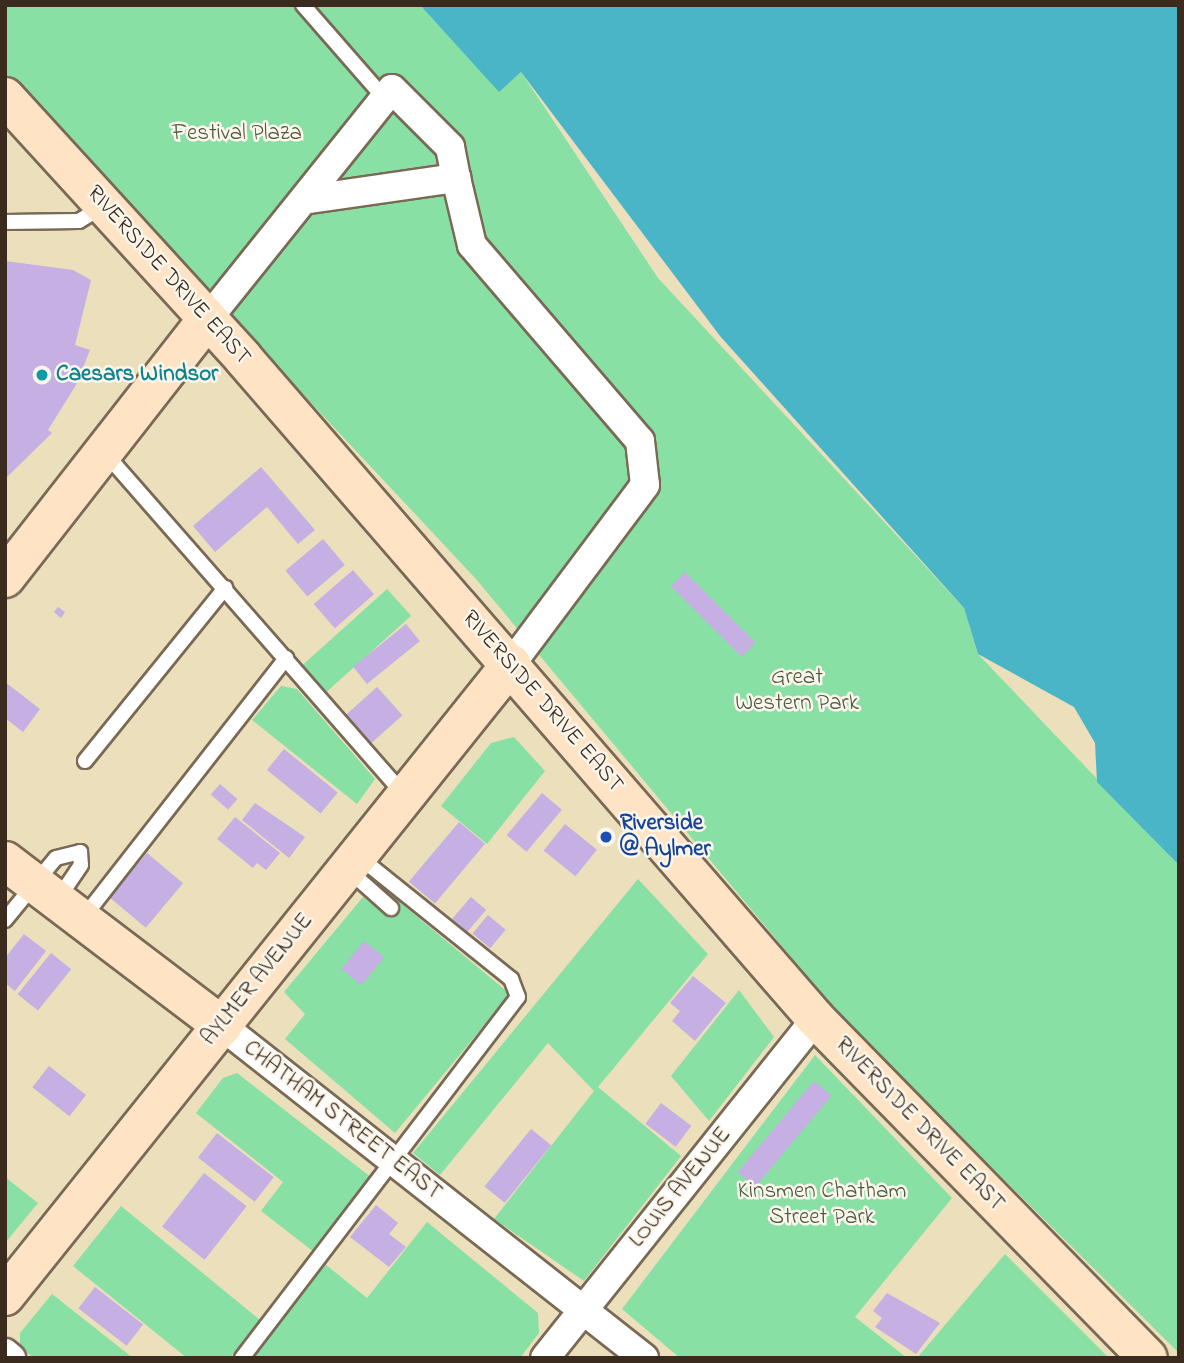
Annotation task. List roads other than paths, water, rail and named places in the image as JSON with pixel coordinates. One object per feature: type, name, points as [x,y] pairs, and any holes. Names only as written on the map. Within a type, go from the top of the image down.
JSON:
[{"type":"main road","name":"RIVERSIDE DRIVE EAST","points":[[5,97],[511,664],[816,1019],[1148,1358]]},
{"type":"main road","points":[[5,578],[206,321]]},
{"type":"main road","name":"AYLMER AVENUE","points":[[5,1296],[511,664]]},
{"type":"main road","name":"CHATHAM STREET EAST","points":[[5,861],[222,1027]]},
{"type":"street","points":[[206,321],[310,199],[392,89],[450,147],[472,245],[640,441],[645,485],[511,664]]},
{"type":"street","points":[[310,199],[456,178]]},
{"type":"street","name":"LOUIS AVENUE","points":[[545,1358],[816,1019]]},
{"type":"street","name":"CHATHAM STREET EAST","points":[[222,1027],[644,1358]]},
{"type":"street","points":[[5,1353],[11,1358]]},
{"type":"lane","points":[[303,5],[385,99]]},
{"type":"lane","points":[[5,222],[79,221],[103,206]]},
{"type":"lane","points":[[104,452],[406,796]]},
{"type":"lane","points":[[85,761],[225,588]]},
{"type":"lane","points":[[5,920],[58,901],[286,658]]},
{"type":"lane","points":[[353,862],[391,908]]},
{"type":"lane","points":[[242,1358],[393,1160],[511,1013],[519,993],[511,979],[353,862]]},
{"type":"water","points":[[420,5],[1179,5],[1179,865],[1097,782],[1095,743],[1074,707],[978,654],[964,608],[720,336],[521,72],[499,92]]},
{"type":"place","name":"Caesars Windsor","points":[[42,375]]},
{"type":"place","name":"Riverside @ Aylmer","points":[[606,837]]},
{"type":"park label","name":"Festival Plaza","points":[[237,134]]},
{"type":"park label","name":"Great Western Park","points":[[797,691]]},
{"type":"park label","name":"Kinsmen Chatham Street Park","points":[[822,1205]]}]
